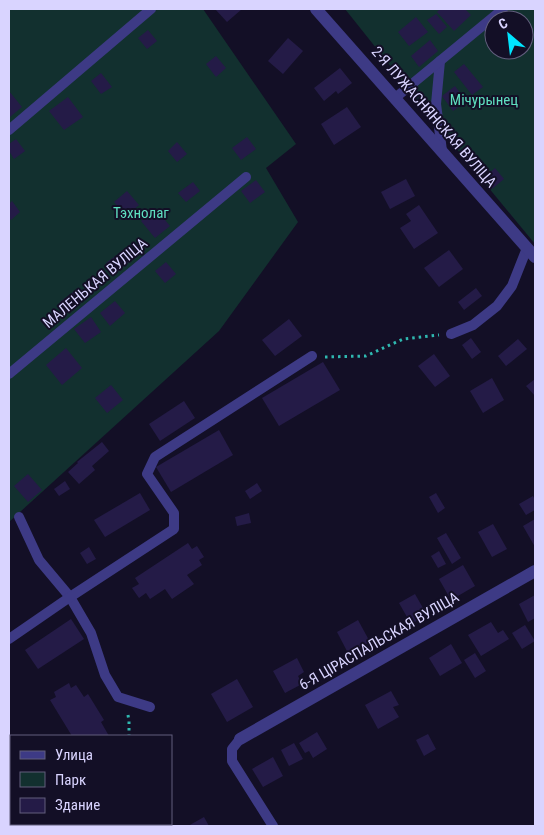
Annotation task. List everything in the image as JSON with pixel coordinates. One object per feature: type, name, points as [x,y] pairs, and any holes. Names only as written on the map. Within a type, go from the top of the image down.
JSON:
[{"type":"street","name":"2-Я ЛУЖАСНЯНСКАЯ ВУЛІЦА","points":[[316,9],[531,252]]},
{"type":"street","name":"6-Я ЦІРАСПАЛЬСКАЯ ВУЛІЦА","points":[[240,738],[535,571]]},
{"type":"lane","points":[[9,130],[151,9]]},
{"type":"lane","points":[[395,98],[503,9]]},
{"type":"lane","points":[[440,61],[436,104],[442,151]]},
{"type":"lane","name":"МАЛЕНЬКАЯ ВУЛІЦА","points":[[9,374],[246,178]]},
{"type":"lane","points":[[452,334],[474,325],[497,306],[512,286],[531,252]]},
{"type":"lane","points":[[9,639],[174,529],[174,512],[147,474],[155,457],[312,356]]},
{"type":"lane","points":[[19,517],[39,560],[70,597],[91,633],[105,675],[118,697],[150,707]]},
{"type":"lane","points":[[240,738],[232,749],[232,761],[273,826]]},
{"type":"path","points":[[312,356],[334,358],[366,356],[403,339],[452,334]]},
{"type":"path","points":[[125,699],[129,721],[129,735]]},
{"type":"green space","name":"Тэхнолаг","points":[[9,9],[203,9],[296,144],[266,168],[298,222],[219,331],[9,522]]},
{"type":"green space","name":"Мічурынец","points":[[345,9],[535,9],[535,244],[455,147]]},
{"type":"building","points":[[215,9],[242,9],[227,22]]},
{"type":"building","points":[[440,9],[465,9],[471,15],[454,31],[437,12]]},
{"type":"building","points":[[436,14],[447,27],[439,34],[427,20]]},
{"type":"building","points":[[416,17],[428,32],[409,46],[398,32]]},
{"type":"building","points":[[148,30],[157,41],[147,49],[138,38]]},
{"type":"building","points":[[288,38],[303,51],[283,74],[268,61]]},
{"type":"building","points":[[430,40],[438,51],[419,67],[411,56]]},
{"type":"building","points":[[216,56],[226,68],[216,77],[206,64]]},
{"type":"building","points":[[464,64],[483,87],[472,95],[454,72]]},
{"type":"building","points":[[340,68],[352,83],[338,94],[336,91],[324,101],[314,88]]},
{"type":"building","points":[[101,73],[112,87],[101,94],[91,81]]},
{"type":"building","points":[[455,86],[466,101],[453,111],[442,96]]},
{"type":"building","points":[[9,91],[22,107],[10,117],[9,114]]},
{"type":"building","points":[[68,97],[83,117],[64,130],[49,111]]},
{"type":"building","points":[[347,107],[361,127],[334,145],[321,124]]},
{"type":"building","points":[[247,137],[256,149],[241,160],[232,148]]},
{"type":"building","points":[[16,139],[25,151],[14,159],[9,151],[9,144]]},
{"type":"building","points":[[177,142],[187,154],[177,162],[168,151]]},
{"type":"building","points":[[495,168],[504,179],[492,189],[483,179]]},
{"type":"building","points":[[406,179],[415,196],[390,209],[381,192]]},
{"type":"building","points":[[256,180],[265,192],[250,203],[241,191]]},
{"type":"building","points":[[193,182],[200,191],[186,202],[178,193]]},
{"type":"building","points":[[127,191],[139,205],[126,216],[114,202]]},
{"type":"building","points":[[12,201],[20,212],[11,220],[9,217],[9,204]]},
{"type":"building","points":[[419,205],[438,233],[414,249],[400,228],[411,221],[406,214]]},
{"type":"building","points":[[156,209],[170,226],[155,238],[141,221]]},
{"type":"building","points":[[449,250],[463,269],[439,287],[424,268]]},
{"type":"building","points":[[121,252],[129,262],[114,273],[106,263]]},
{"type":"building","points":[[166,262],[176,274],[165,283],[155,271]]},
{"type":"building","points":[[476,288],[482,296],[464,310],[458,302]]},
{"type":"building","points":[[77,289],[85,299],[68,313],[60,302]]},
{"type":"building","points":[[115,301],[125,313],[110,326],[100,313]]},
{"type":"building","points":[[91,317],[101,332],[85,343],[74,329]]},
{"type":"building","points":[[289,319],[302,336],[275,356],[262,340]]},
{"type":"building","points":[[471,338],[481,352],[472,359],[462,345]]},
{"type":"building","points":[[518,339],[527,349],[506,366],[498,356]]},
{"type":"building","points":[[66,348],[82,368],[62,385],[46,365]]},
{"type":"building","points":[[434,354],[450,376],[435,387],[418,366]]},
{"type":"building","points":[[323,362],[340,390],[279,426],[262,398]]},
{"type":"building","points":[[492,378],[504,400],[483,413],[470,391]]},
{"type":"building","points":[[535,379],[535,396],[526,386]]},
{"type":"building","points":[[111,385],[123,400],[107,413],[95,398]]},
{"type":"building","points":[[184,401],[195,418],[160,441],[149,424]]},
{"type":"building","points":[[219,430],[233,455],[171,492],[156,467]]},
{"type":"building","points":[[102,442],[109,451],[92,466],[95,470],[79,484],[68,472],[77,462]]},
{"type":"building","points":[[28,474],[42,490],[28,502],[14,486]]},
{"type":"building","points":[[65,481],[70,489],[59,496],[54,489]]},
{"type":"building","points":[[257,483],[262,491],[250,499],[245,491]]},
{"type":"building","points":[[140,493],[150,510],[105,537],[94,520]]},
{"type":"building","points":[[436,493],[445,508],[438,513],[429,497]]},
{"type":"building","points":[[533,496],[535,510],[526,515],[519,504]]},
{"type":"building","points":[[249,513],[251,523],[237,526],[235,517]]},
{"type":"building","points":[[535,519],[535,547],[523,526]]},
{"type":"building","points":[[493,524],[507,549],[492,557],[478,532]]},
{"type":"building","points":[[446,533],[461,558],[452,564],[437,538]]},
{"type":"building","points":[[188,543],[192,549],[197,546],[204,557],[199,560],[202,565],[187,575],[194,584],[172,599],[165,589],[150,599],[146,593],[139,598],[132,588],[139,584],[135,578]]},
{"type":"building","points":[[89,547],[96,559],[87,564],[80,553]]},
{"type":"building","points":[[439,551],[446,564],[438,568],[431,556]]},
{"type":"building","points":[[463,565],[475,586],[451,600],[439,579]]},
{"type":"building","points":[[415,594],[427,615],[411,624],[399,603]]},
{"type":"building","points":[[535,595],[535,618],[528,622],[519,604]]},
{"type":"building","points":[[71,619],[84,639],[38,669],[25,650]]},
{"type":"building","points":[[358,620],[370,642],[348,653],[337,632]]},
{"type":"building","points":[[491,622],[498,633],[503,630],[509,639],[481,656],[468,635]]},
{"type":"building","points":[[525,625],[535,641],[522,649],[512,633]]},
{"type":"building","points":[[451,644],[462,663],[440,676],[429,658]]},
{"type":"building","points":[[475,653],[486,671],[475,678],[464,660]]},
{"type":"building","points":[[297,658],[304,672],[298,676],[302,684],[285,693],[273,671]]},
{"type":"building","points":[[237,679],[253,707],[227,722],[211,694]]},
{"type":"building","points":[[69,683],[71,688],[76,685],[84,697],[88,694],[104,720],[101,722],[108,735],[71,735],[50,700],[56,697],[54,692]]},
{"type":"building","points":[[391,691],[399,705],[393,707],[399,717],[378,729],[365,705]]},
{"type":"building","points":[[317,732],[327,749],[313,758],[309,751],[305,753],[299,743]]},
{"type":"building","points":[[428,734],[436,749],[424,756],[416,740]]},
{"type":"building","points":[[294,743],[303,759],[289,766],[281,750]]},
{"type":"building","points":[[273,757],[283,776],[263,787],[252,769]]},
{"type":"building","points":[[204,817],[209,826],[188,826]]},
{"type":"building","points":[[168,825],[168,826],[141,826]]}]
